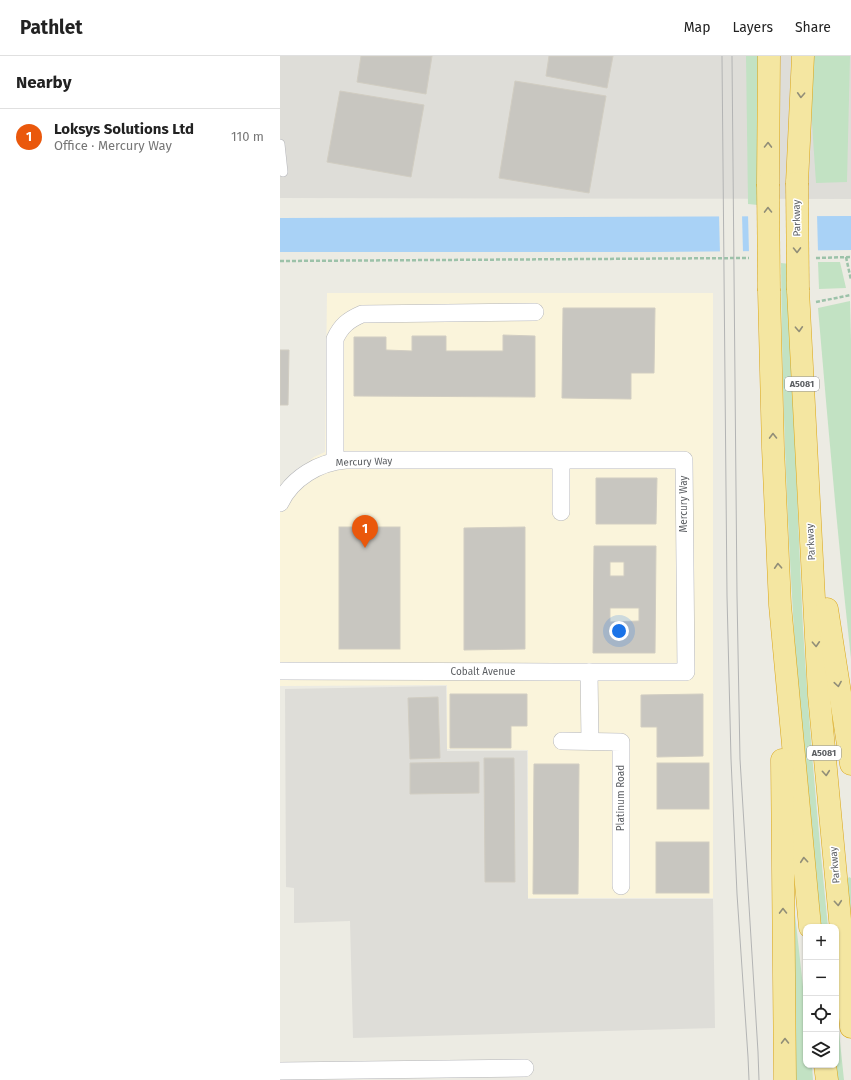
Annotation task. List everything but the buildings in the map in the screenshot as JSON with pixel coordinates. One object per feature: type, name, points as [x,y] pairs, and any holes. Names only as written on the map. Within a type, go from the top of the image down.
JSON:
[{"type":"highway","name":"A5081","points":[[769,56],[769,291],[773,448],[780,605],[785,1080]]},
{"type":"highway","name":"Parkway","points":[[803,56],[796,183],[806,296],[807,479],[819,694],[851,1027]]},
{"type":"highway","name":"A5081","points":[[807,479],[851,764]]},
{"type":"highway","name":"A5081","points":[[780,605],[810,924]]},
{"type":"highway","points":[[825,1068],[827,1080]]},
{"type":"street","points":[[335,461],[335,339],[341,328],[352,318],[362,314],[535,312]]},
{"type":"street","name":"Mercury Way","points":[[280,503],[283,496],[293,484],[306,473],[335,461],[684,460],[686,672]]},
{"type":"street","points":[[561,461],[561,512]]},
{"type":"street","name":"Cobalt Avenue","points":[[280,671],[686,672]]},
{"type":"street","points":[[589,672],[590,741]]},
{"type":"street","name":"Platinum Road","points":[[562,741],[621,742],[621,886]]},
{"type":"street","points":[[280,1070],[525,1068]]},
{"type":"lane","points":[[280,144],[283,172]]},
{"type":"path","points":[[846,257],[851,280]]},
{"type":"path","points":[[816,258],[851,257]]},
{"type":"path","points":[[280,261],[752,258]]},
{"type":"path","points":[[806,296],[851,295]]},
{"type":"shaded area","points":[[280,56],[851,56],[851,199],[280,198]]},
{"type":"shaded area","points":[[327,293],[713,293],[713,898],[528,898],[528,750],[447,749],[447,685],[280,686],[280,489],[295,472],[314,457],[325,452]]},
{"type":"shaded area","points":[[446,686],[447,751],[527,751],[528,899],[713,899],[715,1028],[353,1038],[350,921],[294,923],[294,888],[286,887],[285,689]]},
{"type":"green space","points":[[746,56],[762,56],[758,205],[748,204]]},
{"type":"green space","points":[[813,56],[850,56],[847,182],[816,183],[810,94]]},
{"type":"green space","points":[[818,262],[840,262],[846,288],[819,289]]},
{"type":"green space","points":[[781,263],[790,264],[795,446],[803,628],[814,777],[828,924],[819,924],[799,713],[785,456]]},
{"type":"green space","points":[[850,301],[851,659],[837,527],[818,308]]},
{"type":"green space","points":[[849,877],[851,878],[851,929],[846,881]]},
{"type":"green space","points":[[794,905],[803,987],[803,1068],[812,1068],[813,1080],[794,1080]]},
{"type":"green space","points":[[839,1032],[844,1080],[835,1080],[836,1068],[839,1068]]},
{"type":"water","points":[[851,216],[851,250],[655,252],[280,252],[280,218]]},
{"type":"pier","points":[[719,214],[742,214],[743,253],[720,254]]},
{"type":"pier","points":[[748,214],[817,214],[818,252],[749,253]]},
{"type":"tram line","points":[[722,56],[727,596],[731,759],[737,894],[749,1080]]},
{"type":"tram line","points":[[732,56],[740,759],[759,1080]]},
{"type":"place","name":"Loksys Solutions Ltd","points":[[365,548]]}]
